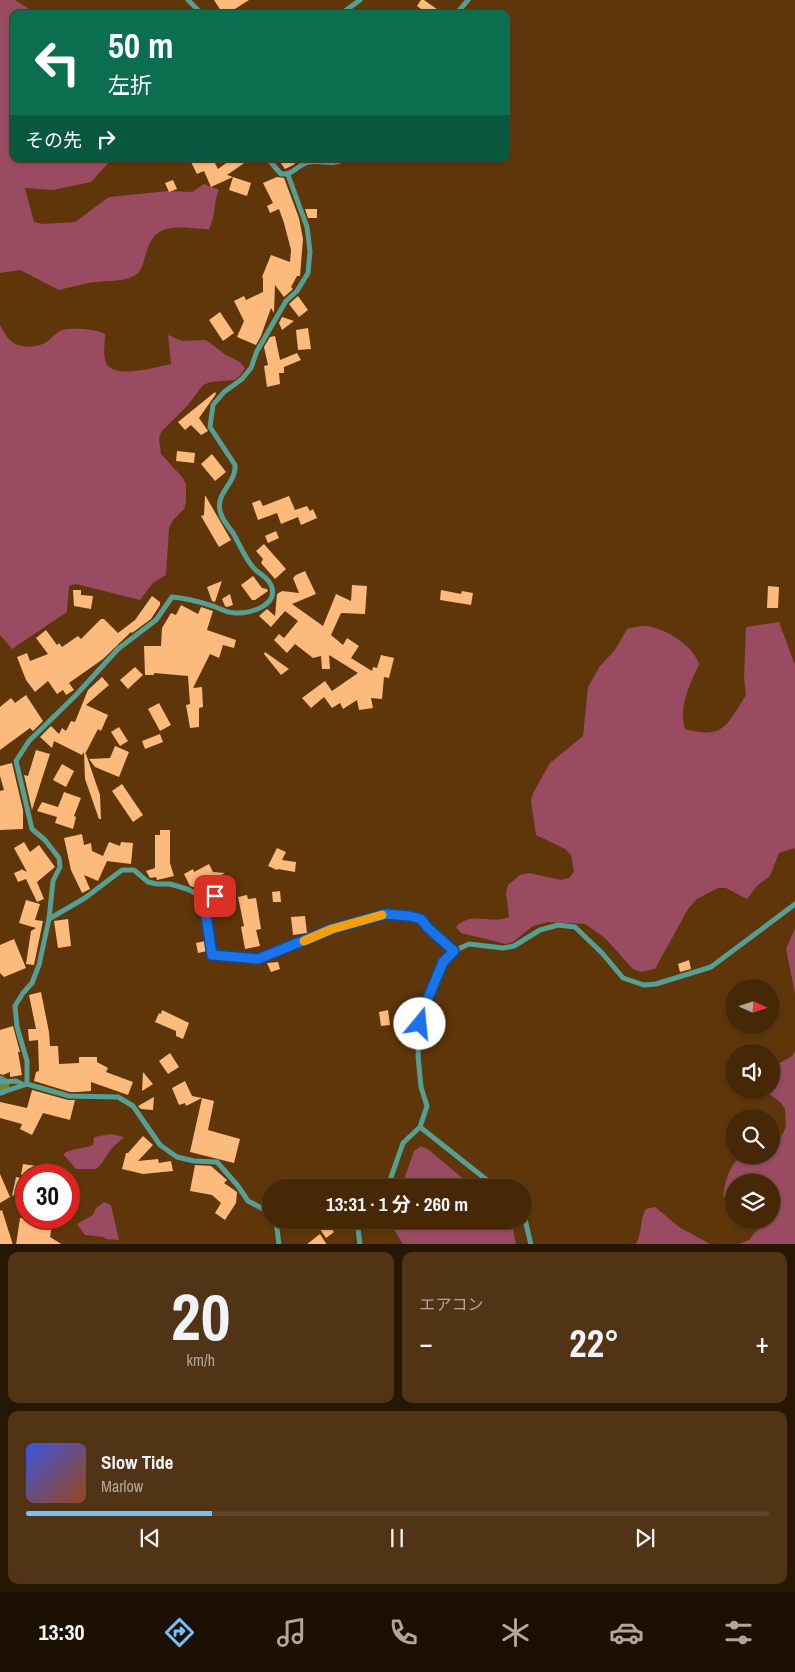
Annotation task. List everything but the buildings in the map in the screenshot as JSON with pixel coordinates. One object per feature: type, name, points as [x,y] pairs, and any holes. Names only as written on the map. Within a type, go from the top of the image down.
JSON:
[{"type":"street","points":[[188,0],[198,10]]},
{"type":"street","points":[[346,10],[360,0]]},
{"type":"street","points":[[459,10],[468,0]]},
{"type":"street","points":[[271,162],[281,174],[288,175],[309,162],[336,162]]},
{"type":"street","points":[[26,1084],[27,1061],[17,1027],[15,1006],[32,983],[39,965],[49,919],[53,881],[60,867],[59,858],[55,852],[32,829],[16,761],[29,741],[76,695],[118,649],[156,620],[172,597],[185,598],[234,614],[262,608],[273,594],[272,587],[266,578],[254,569],[244,556],[234,535],[220,514],[218,500],[236,471],[235,465],[210,427],[213,405],[224,392],[242,379],[251,368],[257,350],[286,301],[297,292],[308,274],[310,251],[307,227],[288,175]]},
{"type":"street","points":[[49,919],[85,898],[122,870],[134,870],[148,882],[170,884],[195,893],[224,883],[205,908],[212,955],[258,959],[332,929],[386,914],[421,919],[428,928],[454,951]]},
{"type":"street","points":[[390,1179],[403,1143],[420,1127],[427,1106],[421,1087],[418,1056],[420,1024],[428,998],[443,962],[454,951],[469,944],[503,948],[514,946],[540,930],[558,925],[575,928],[602,953],[623,978],[644,985],[656,984],[711,967],[795,904]]},
{"type":"street","points":[[0,1078],[2,1082],[16,1081],[70,1096],[118,1097],[133,1106],[160,1145],[177,1157],[194,1161],[216,1162],[238,1186],[248,1201],[262,1208]]},
{"type":"street","points":[[0,1093],[26,1084]]},
{"type":"street","points":[[420,1127],[486,1179]]},
{"type":"street","points":[[277,1229],[279,1244]]},
{"type":"street","points":[[358,1229],[360,1244]]},
{"type":"street","points":[[527,1229],[530,1244]]},
{"type":"shaded area","points":[[0,0],[15,0],[31,10],[10,10],[10,162],[109,162],[91,182],[53,190],[25,188],[34,222],[42,224],[75,222],[109,197],[168,191],[192,192],[204,184],[219,190],[213,220],[209,229],[180,227],[163,230],[156,234],[148,247],[141,268],[134,276],[123,280],[88,283],[59,290],[20,270],[0,273]]},
{"type":"shaded area","points":[[0,325],[11,341],[24,346],[44,343],[58,332],[64,330],[82,329],[101,332],[105,334],[104,355],[106,363],[113,369],[120,371],[138,371],[171,364],[168,335],[182,341],[206,340],[226,355],[240,362],[245,368],[240,376],[234,380],[211,382],[203,385],[188,405],[161,432],[159,439],[161,454],[183,478],[186,485],[184,509],[173,520],[169,528],[166,575],[153,583],[140,600],[76,584],[69,586],[67,612],[12,649],[0,635]]},
{"type":"shaded area","points":[[779,622],[795,665],[795,848],[779,853],[770,876],[757,886],[747,899],[726,888],[718,888],[697,899],[688,909],[655,969],[640,972],[633,969],[605,938],[585,924],[548,922],[533,926],[513,942],[506,944],[461,933],[456,927],[468,919],[495,920],[509,917],[506,893],[508,885],[520,875],[529,873],[561,880],[569,878],[574,872],[571,855],[565,849],[536,835],[531,801],[533,793],[550,763],[583,736],[588,687],[600,666],[615,650],[627,629],[643,626],[659,629],[676,638],[691,650],[699,664],[684,704],[683,720],[685,729],[709,732],[717,731],[729,721],[746,695],[744,677],[746,627]]},
{"type":"shaded area","points":[[795,928],[795,994],[786,949]]},
{"type":"shaded area","points":[[795,1051],[795,1244],[739,1244],[749,1240],[758,1229],[780,1229],[780,1174],[728,1174],[734,1164],[780,1164],[780,1136],[783,1134],[786,1126],[785,1109],[776,1099],[780,1099],[780,1063],[792,1056]]},
{"type":"shaded area","points":[[111,1134],[124,1137],[111,1149],[96,1169],[80,1169],[80,1164],[72,1164],[63,1154],[93,1145],[94,1137]]},
{"type":"shaded area","points":[[421,1146],[429,1150],[463,1179],[404,1179],[414,1151]]},
{"type":"shaded area","points":[[104,1202],[111,1205],[119,1240],[85,1235],[80,1228],[80,1222],[93,1215],[96,1208]]},
{"type":"shaded area","points":[[655,1207],[679,1227],[710,1244],[636,1244],[646,1209]]},
{"type":"shaded area","points":[[394,1229],[513,1229],[516,1244],[403,1244]]},
{"type":"slow traffic","points":[[304,941],[332,929],[382,915]]},
{"type":"route","points":[[215,896],[205,908],[212,955],[258,959],[332,929],[386,914],[421,919],[428,928],[454,951],[443,962],[428,998],[420,1024]]}]
